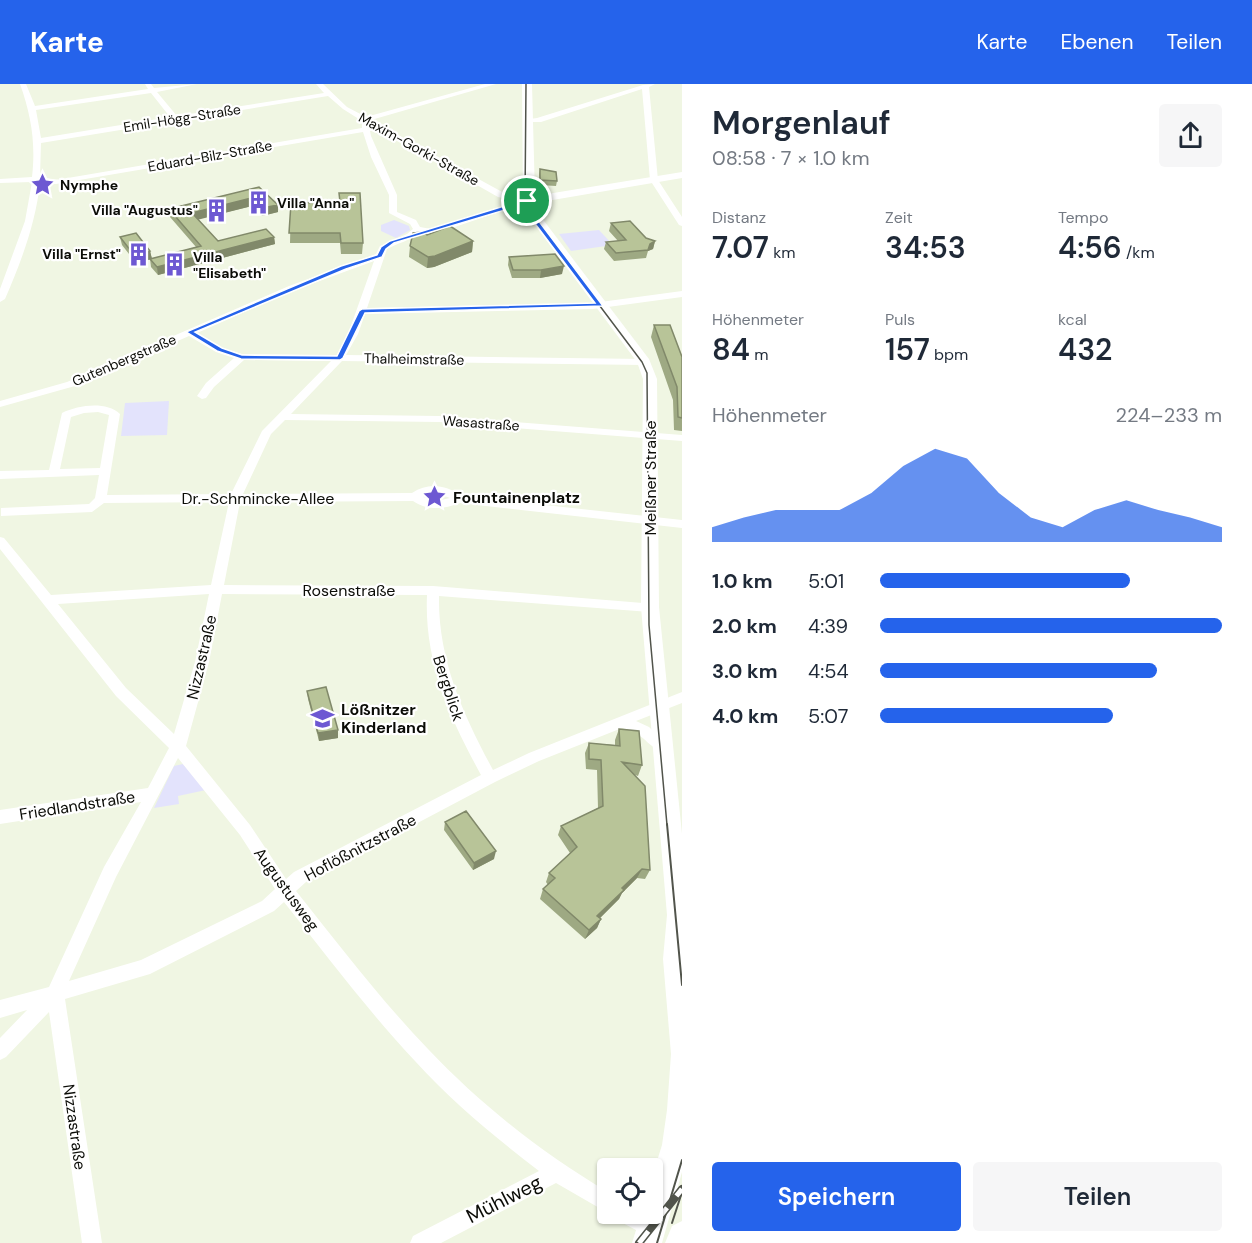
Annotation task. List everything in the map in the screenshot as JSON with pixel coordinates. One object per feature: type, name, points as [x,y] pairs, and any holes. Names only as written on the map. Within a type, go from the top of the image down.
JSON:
[{"type":"main road","name":"Meißner Straße","points":[[527,84],[527,201],[536,220],[644,362],[649,373],[651,387],[650,607],[661,745],[680,921],[675,959],[682,1049]]},
{"type":"main road","points":[[527,201],[682,175]]},
{"type":"main road","points":[[649,1235],[676,1145],[681,1110],[682,1059]]},
{"type":"main road","points":[[680,1243],[682,1236]]},
{"type":"street","points":[[0,299],[36,190],[37,141],[32,109],[23,84]]},
{"type":"street","points":[[32,109],[150,87],[194,84]]},
{"type":"street","name":"Maxim-Gorki-Straße","points":[[319,84],[328,94],[380,127],[501,195],[527,201]]},
{"type":"street","points":[[431,232],[417,229],[413,222],[393,213],[395,203],[393,195],[365,129],[366,119],[480,85],[493,84]]},
{"type":"street","points":[[527,120],[538,120],[648,85],[654,180],[682,224]]},
{"type":"street","points":[[150,87],[175,119]]},
{"type":"street","name":"Emil-Högg-Straße","points":[[37,141],[328,94]]},
{"type":"street","name":"Eduard-Bilz-Straße","points":[[56,183],[380,127]]},
{"type":"street","points":[[3,181],[37,179],[56,183]]},
{"type":"street","points":[[3,181],[36,190],[46,189],[56,183]]},
{"type":"street","points":[[380,256],[387,245],[527,201]]},
{"type":"street","points":[[411,237],[417,229]]},
{"type":"street","name":"Nizzastraße","points":[[92,1243],[55,992],[110,872],[178,747],[202,662],[235,499],[244,477],[266,433],[340,358],[353,334],[380,256]]},
{"type":"street","name":"Gutenbergstraße","points":[[0,404],[71,384],[344,267],[380,256]]},
{"type":"street","points":[[362,311],[600,305],[682,294]]},
{"type":"street","name":"Thalheimstraße","points":[[189,332],[219,350],[241,357],[644,362]]},
{"type":"street","points":[[202,396],[210,385],[241,357]]},
{"type":"street","points":[[1,512],[92,508],[100,499],[115,414],[108,409],[73,411],[66,415],[54,473]]},
{"type":"street","name":"Wasastraße","points":[[280,417],[439,419],[682,438]]},
{"type":"street","points":[[0,475],[105,471]]},
{"type":"street","name":"Dr.-Schmincke-Allee","points":[[100,499],[415,497],[435,505],[448,504],[459,499],[682,524]]},
{"type":"street","name":"Augustusweg","points":[[0,541],[121,692],[178,747],[245,830],[286,892],[378,1007],[423,1057],[487,1118],[556,1172],[597,1196]]},
{"type":"street","name":"Rosenstraße","points":[[48,600],[216,589],[433,591],[650,607]]},
{"type":"street","name":"Bergblick","points":[[433,591],[434,636],[446,684],[462,726],[490,778]]},
{"type":"street","name":"Hoflößnitzstraße","points":[[0,1009],[144,968],[268,906],[300,878],[490,778],[534,757],[682,697]]},
{"type":"street","points":[[621,721],[644,730],[661,745]]},
{"type":"street","name":"Friedlandstraße","points":[[0,817],[153,794]]},
{"type":"street","points":[[0,1051],[55,992]]},
{"type":"street","name":"Mühlweg","points":[[420,1243],[556,1172]]},
{"type":"street","points":[[637,1224],[649,1235]]},
{"type":"shaded area","points":[[394,220],[409,226],[410,230],[396,238],[381,231],[381,225]]},
{"type":"shaded area","points":[[599,230],[613,245],[571,251],[559,234]]},
{"type":"shaded area","points":[[169,401],[167,435],[121,436],[125,403]]},
{"type":"shaded area","points":[[183,764],[206,790],[178,796],[179,804],[154,808],[174,766]]},
{"type":"building","points":[[540,169],[556,172],[557,181],[540,180]]},
{"type":"building","points":[[259,187],[278,205],[262,208],[251,198],[192,213],[218,241],[266,229],[274,237],[157,267],[150,259],[201,246],[169,209]]},
{"type":"building","points":[[339,193],[360,193],[363,243],[341,243],[340,233],[289,233],[291,203],[340,202]]},
{"type":"building","points":[[630,221],[646,238],[655,241],[650,244],[648,250],[616,253],[606,242],[626,240],[611,223]]},
{"type":"building","points":[[450,226],[473,241],[428,257],[410,246],[413,233],[423,232],[427,235]]},
{"type":"building","points":[[136,233],[150,251],[134,255],[120,237]]},
{"type":"building","points":[[555,254],[564,266],[541,270],[513,270],[509,257]]},
{"type":"building","points":[[654,325],[670,325],[682,357],[682,418],[678,417],[677,387]]},
{"type":"building","name":"Lößnitzer Kinderland","points":[[326,687],[338,730],[318,733],[307,691]]},
{"type":"building","points":[[619,729],[639,731],[642,765],[622,762],[645,786],[650,870],[642,869],[622,888],[624,890],[597,916],[601,919],[589,930],[543,889],[555,878],[549,873],[577,847],[561,826],[603,806],[601,760],[589,759],[589,743],[620,746]]},
{"type":"building","points":[[466,811],[496,851],[474,863],[445,822]]},
{"type":"tram line","points":[[526,84],[525,201],[527,209],[642,362],[647,373],[649,625],[667,825]]},
{"type":"tram line","points":[[667,824],[682,985]]},
{"type":"tram line","points":[[657,1243],[682,1160]]},
{"type":"tram line","points":[[672,1223],[682,1192]]},
{"type":"railway","points":[[639,1243],[682,1189]]},
{"type":"place","name":"Nymphe","points":[[42,185]]},
{"type":"place","name":"Villa \"Anna\"","points":[[259,203]]},
{"type":"place","name":"Villa \"Augustus\"","points":[[216,210]]},
{"type":"place","name":"Villa \"Ernst\"","points":[[139,254]]},
{"type":"place","name":"Villa \"Elisabeth\"","points":[[175,265]]},
{"type":"place","name":"Fountainenplatz","points":[[435,497]]},
{"type":"place","name":"Lößnitzer Kinderland","points":[[323,718]]},
{"type":"route","points":[[527,201],[536,220],[600,305],[362,311],[340,358],[241,357],[219,350],[189,332],[344,267],[380,256],[383,248],[392,242],[511,208],[527,201]]}]
